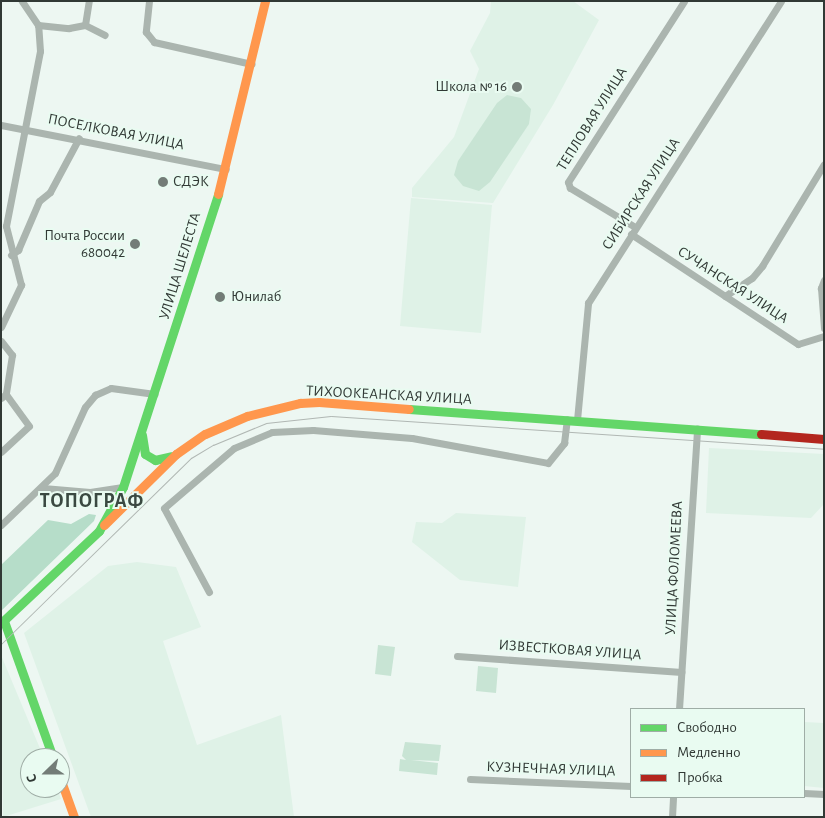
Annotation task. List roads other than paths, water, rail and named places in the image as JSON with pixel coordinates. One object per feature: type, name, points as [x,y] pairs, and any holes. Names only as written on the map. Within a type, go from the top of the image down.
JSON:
[{"type":"main road","name":"УЛИЦА ШЕЛЕСТА","points":[[99,530],[123,487],[142,435],[226,169],[252,64],[265,1]]},
{"type":"main road","name":"ТИХООКЕАНСКАЯ УЛИЦА","points":[[3,622],[176,454],[205,434],[247,416],[300,403],[319,402],[824,438]]},
{"type":"main road","points":[[142,435],[141,445],[145,454],[155,460],[165,460],[176,454]]},
{"type":"main road","points":[[3,622],[49,748]]},
{"type":"main road","points":[[67,798],[74,817]]},
{"type":"street","points":[[1,327],[21,285],[4,226],[27,129],[40,52],[38,25],[22,1]]},
{"type":"street","points":[[85,25],[88,1]]},
{"type":"street","points":[[149,1],[146,32],[154,42],[252,64]]},
{"type":"street","name":"ТЕПЛОВАЯ УЛИЦА","points":[[635,227],[570,188],[568,182],[684,1]]},
{"type":"street","name":"СИБИРСКАЯ УЛИЦА","points":[[209,592],[164,508],[234,448],[272,432],[313,430],[412,438],[548,463],[564,443],[572,420],[588,303],[781,1]]},
{"type":"street","points":[[38,25],[69,28],[85,25],[105,35]]},
{"type":"street","name":"ПОСЕЛКОВАЯ УЛИЦА","points":[[1,125],[79,138],[226,169]]},
{"type":"street","points":[[11,255],[18,250],[39,201],[50,192],[79,138]]},
{"type":"street","points":[[725,296],[752,278],[762,266],[824,164]]},
{"type":"street","name":"СУЧАНСКАЯ УЛИЦА","points":[[631,234],[798,344],[824,336]]},
{"type":"street","points":[[824,280],[824,328]]},
{"type":"street","points":[[1,341],[12,355],[4,396],[29,426],[1,452]]},
{"type":"street","points":[[1,525],[43,488],[60,464],[85,406],[95,396],[110,388],[155,394]]},
{"type":"street","name":"УЛИЦА ФОЛОМЕЕВА","points":[[679,708],[697,429]]},
{"type":"street","points":[[43,488],[90,492],[123,487]]},
{"type":"street","name":"ИЗВЕСТКОВАЯ УЛИЦА","points":[[456,656],[681,672]]},
{"type":"street","name":"КУЗНЕЧНАЯ УЛИЦА","points":[[470,779],[630,786]]},
{"type":"street","points":[[805,793],[824,794]]},
{"type":"street","points":[[672,817],[673,798]]},
{"type":"tram line","points":[[1,644],[191,458],[213,445],[266,423],[331,416],[824,449]]},
{"type":"place","name":"Школа № 16","points":[[517,87]]},
{"type":"place","name":"СДЭК","points":[[163,182]]},
{"type":"place","name":"Почта России 680042","points":[[135,244]]},
{"type":"place","name":"Юнилаб","points":[[220,297]]},
{"type":"district","name":"ТОПОГРАФ","points":[[92,501]]}]
